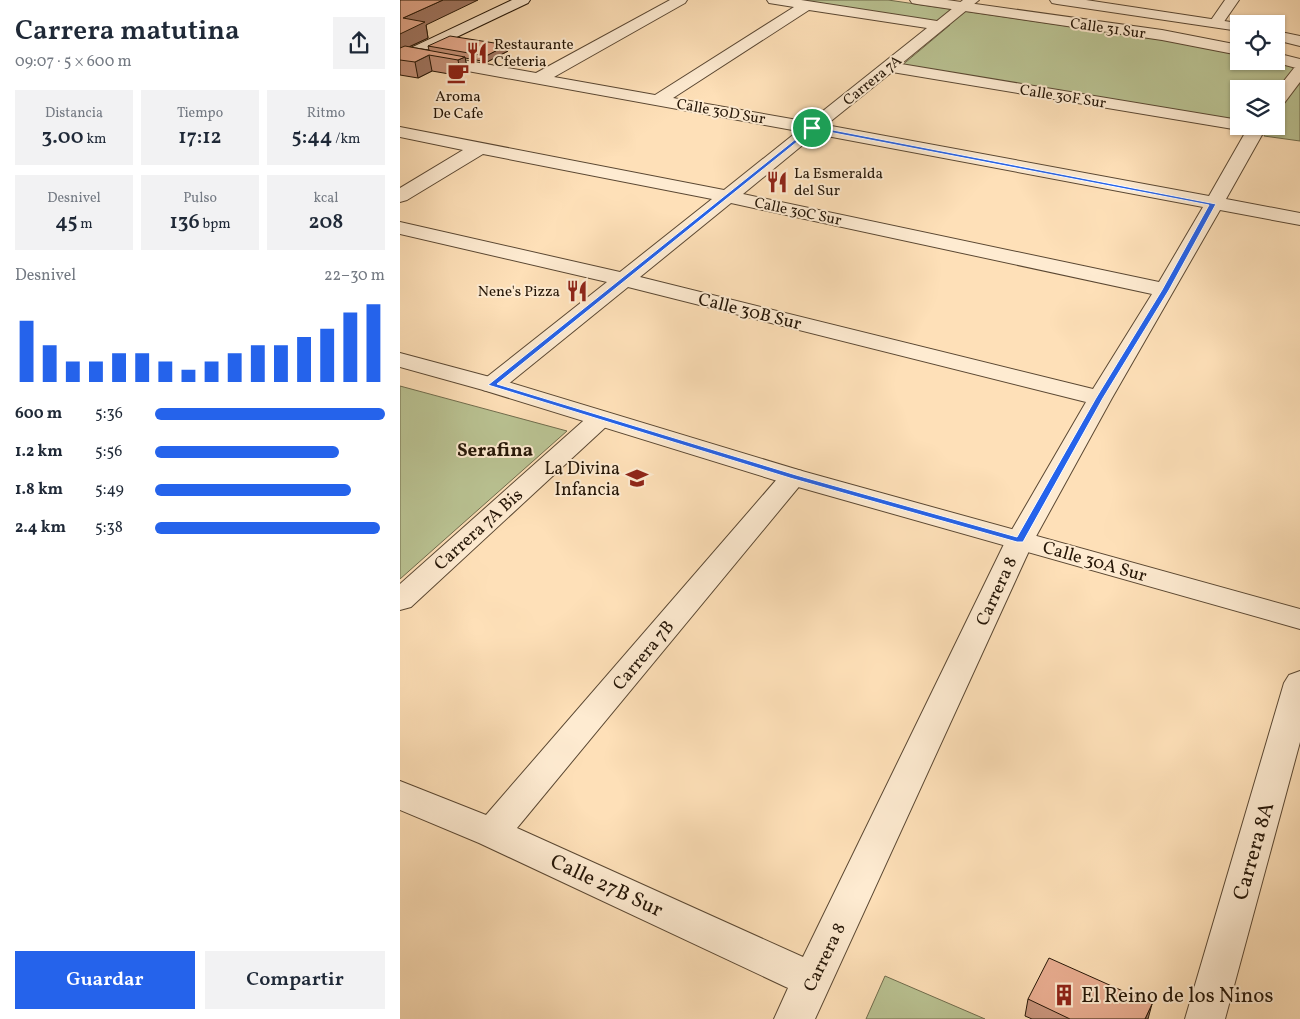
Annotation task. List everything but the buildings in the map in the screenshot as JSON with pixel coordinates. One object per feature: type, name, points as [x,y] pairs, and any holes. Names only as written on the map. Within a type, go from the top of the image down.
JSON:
[{"type":"street","points":[[404,57],[523,0]]},
{"type":"street","points":[[538,79],[680,0]]},
{"type":"street","points":[[774,0],[940,26]]},
{"type":"street","name":"Calle 31 Sur","points":[[917,0],[968,3],[1230,48]]},
{"type":"street","name":"Calle 31 Sur","points":[[1057,0],[1230,25]]},
{"type":"street","points":[[1216,23],[1232,0]]},
{"type":"street","name":"Carrera 7A","points":[[492,385],[968,3]]},
{"type":"street","points":[[658,100],[807,5]]},
{"type":"street","points":[[1285,37],[1300,41]]},
{"type":"street","name":"Calle 30D Sur","points":[[404,57],[658,100],[1300,219]]},
{"type":"street","points":[[1285,60],[1300,64]]},
{"type":"street","name":"Calle 30F Sur","points":[[888,67],[1230,123]]},
{"type":"street","points":[[1285,90],[1300,71]]},
{"type":"street","name":"Calle 30C Sur","points":[[400,132],[727,196],[1165,290]]},
{"type":"street","name":"Carrera 8","points":[[794,1019],[1020,540],[1213,204],[1246,135]]},
{"type":"street","points":[[400,196],[479,148]]},
{"type":"street","name":"Calle 30B Sur","points":[[400,228],[623,279],[1100,398]]},
{"type":"street","name":"Calle 30A Sur","points":[[400,360],[492,385],[793,477],[1300,619]]},
{"type":"street","name":"Carrera 7A Bis","points":[[400,600],[600,419]]},
{"type":"street","name":"Carrera 7B","points":[[492,833],[793,477]]},
{"type":"street","name":"Carrera 8A","points":[[1206,1019],[1300,683]]},
{"type":"street","name":"Calle 27B Sur","points":[[400,795],[492,833],[812,980]]},
{"type":"green space","points":[[784,0],[888,0],[1183,43],[1230,52],[1230,70],[1285,70],[1285,64],[1300,68],[1300,141],[1264,136],[1285,135],[1285,80],[1230,80],[1230,122],[900,67],[950,25]]},
{"type":"green space","points":[[400,386],[567,431],[400,579]]},
{"type":"green space","points":[[885,976],[985,1019],[866,1019]]},
{"type":"place","name":"Restaurante Cfeteria","points":[[477,53]]},
{"type":"place","name":"Aroma De Cafe","points":[[458,73]]},
{"type":"place","name":"La Esmeralda del Sur","points":[[777,182]]},
{"type":"place","name":"Nene's Pizza","points":[[577,291]]},
{"type":"place","name":"La Divina Infancia","points":[[637,478]]},
{"type":"place","name":"El Reino de los Ninos","points":[[1064,995]]},
{"type":"district","name":"Serafina","points":[[495,449]]},
{"type":"route","points":[[812,128],[1213,204],[1020,540],[793,477],[492,385],[812,128]]}]
